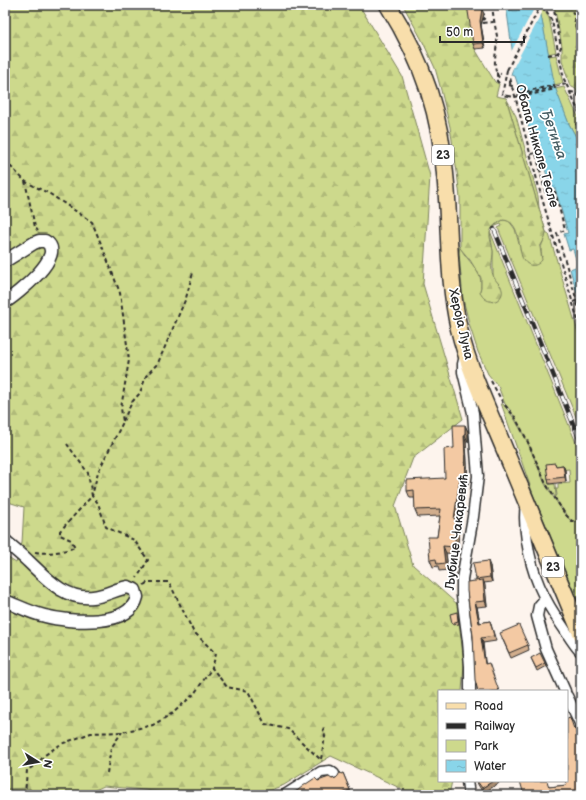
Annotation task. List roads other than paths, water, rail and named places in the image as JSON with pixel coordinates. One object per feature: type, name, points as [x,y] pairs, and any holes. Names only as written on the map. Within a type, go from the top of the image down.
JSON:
[{"type":"main road","name":"Хероја Луна","points":[[388,5],[405,34],[418,61],[430,92],[434,110],[445,170],[450,268],[453,298],[460,332],[467,354],[526,502],[581,633]]},
{"type":"street","points":[[5,262],[34,243],[42,241],[48,243],[51,249],[48,262],[24,286],[5,302]]},
{"type":"street","name":"Љубице Чакаревић","points":[[467,354],[464,356],[462,364],[473,413],[478,476],[473,517],[462,579],[462,596],[470,666],[470,690]]},
{"type":"street","points":[[526,502],[524,522],[530,558],[535,576],[553,612],[581,652]]},
{"type":"street","points":[[5,600],[43,616],[57,619],[86,621],[108,619],[127,612],[136,603],[134,590],[122,588],[95,597],[81,597],[70,594],[51,583],[8,544]]},
{"type":"street","points":[[545,598],[539,606],[537,616],[546,650],[564,690]]},
{"type":"street","points":[[568,698],[580,723],[581,730]]},
{"type":"street","points":[[285,795],[325,770],[330,771],[335,777]]},
{"type":"street","points":[[467,782],[469,795]]},
{"type":"water","name":"Ђетиња","points":[[506,5],[539,5],[555,87],[569,124],[581,146],[581,292],[577,293],[570,269],[578,266],[573,249],[569,250],[564,234],[568,233],[555,188],[551,189],[541,156],[538,157],[518,85],[515,76],[511,75],[514,63]]},
{"type":"railway","points":[[494,229],[581,443]]}]
